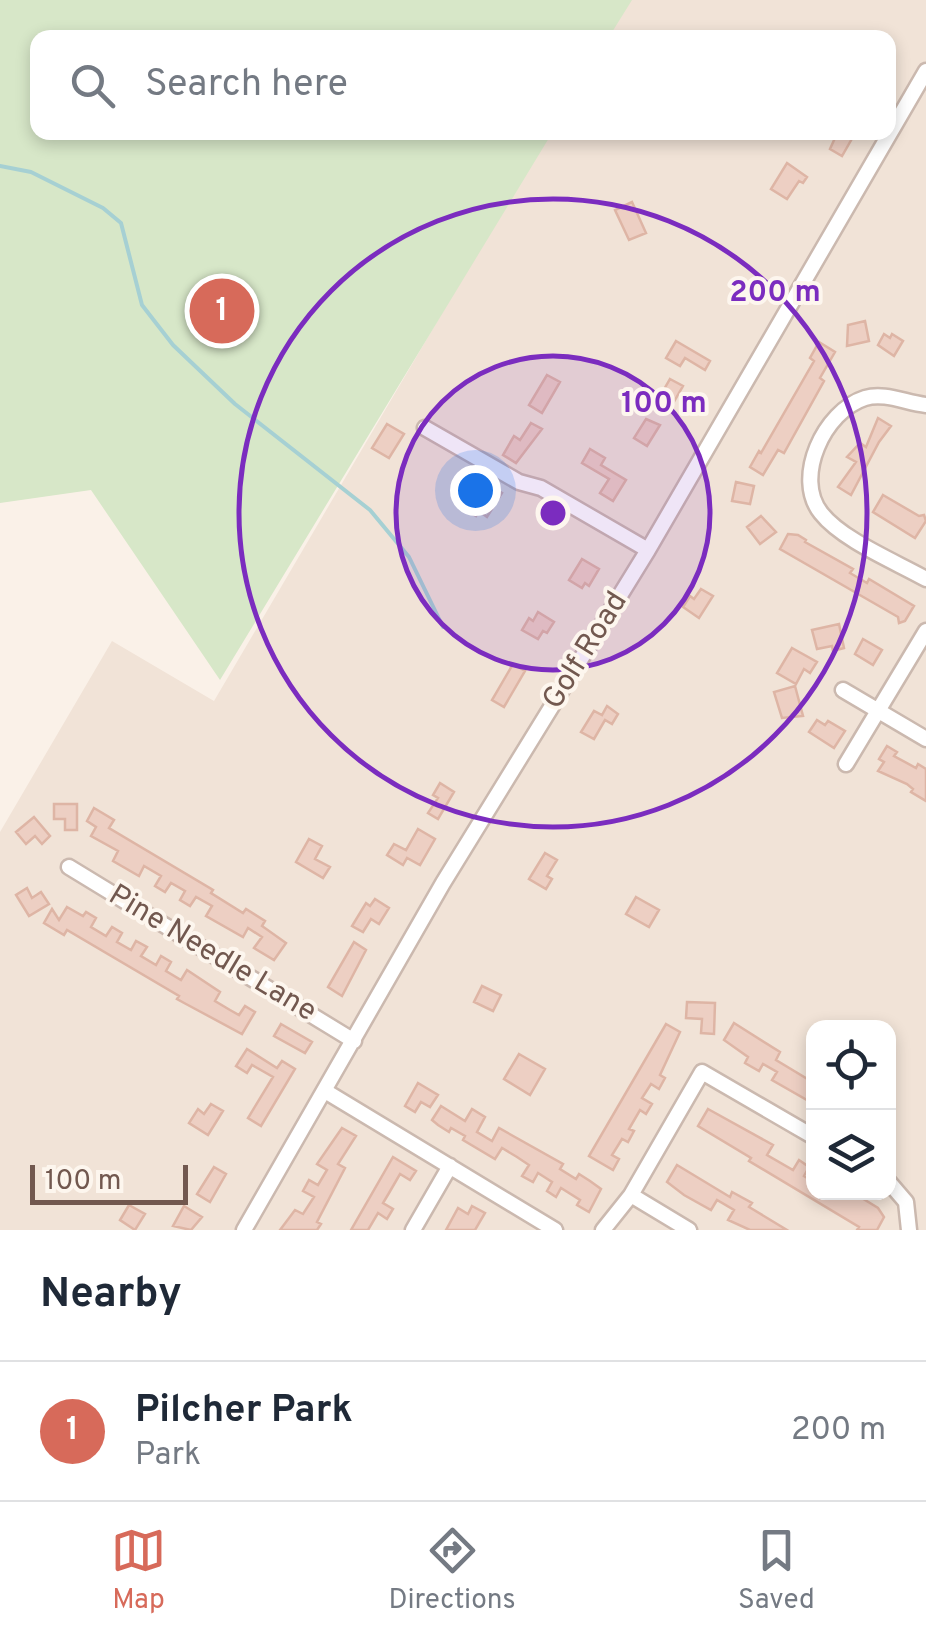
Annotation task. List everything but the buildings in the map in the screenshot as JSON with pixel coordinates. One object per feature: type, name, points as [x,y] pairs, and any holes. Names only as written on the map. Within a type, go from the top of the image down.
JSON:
[{"type":"street","name":"Golf Road","points":[[896,123],[926,71]]},
{"type":"street","name":"Golf Road","points":[[244,1230],[443,883],[648,550],[886,140]]},
{"type":"street","points":[[926,405],[887,396],[865,398],[850,406],[833,422],[818,446],[810,470],[810,493],[820,512],[836,528],[926,580]]},
{"type":"street","points":[[425,428],[519,482],[541,488],[648,550]]},
{"type":"street","points":[[846,764],[926,631]]},
{"type":"street","points":[[843,690],[926,739]]},
{"type":"street","name":"Pine Needle Lane","points":[[69,867],[354,1041]]},
{"type":"street","points":[[603,1230],[631,1195],[702,1072],[806,1132]]},
{"type":"street","points":[[325,1091],[556,1230]]},
{"type":"street","points":[[413,1230],[450,1166]]},
{"type":"street","points":[[896,1188],[908,1209],[908,1230]]},
{"type":"street","points":[[631,1195],[690,1230]]},
{"type":"shaded area","points":[[629,0],[926,0],[926,1230],[245,1230],[359,1023],[235,1230],[0,1230],[0,832],[112,641],[214,701],[544,140],[896,140],[896,30],[610,30]]},
{"type":"green space","points":[[0,0],[632,0],[613,30],[30,30],[30,140],[548,140],[220,680],[91,490],[0,503]]},
{"type":"waterway","points":[[0,166],[31,172],[103,208],[121,223],[142,305],[173,345],[235,404],[370,510],[409,557],[443,627]]},
{"type":"place","name":"Pilcher Park","points":[[222,311]]}]
